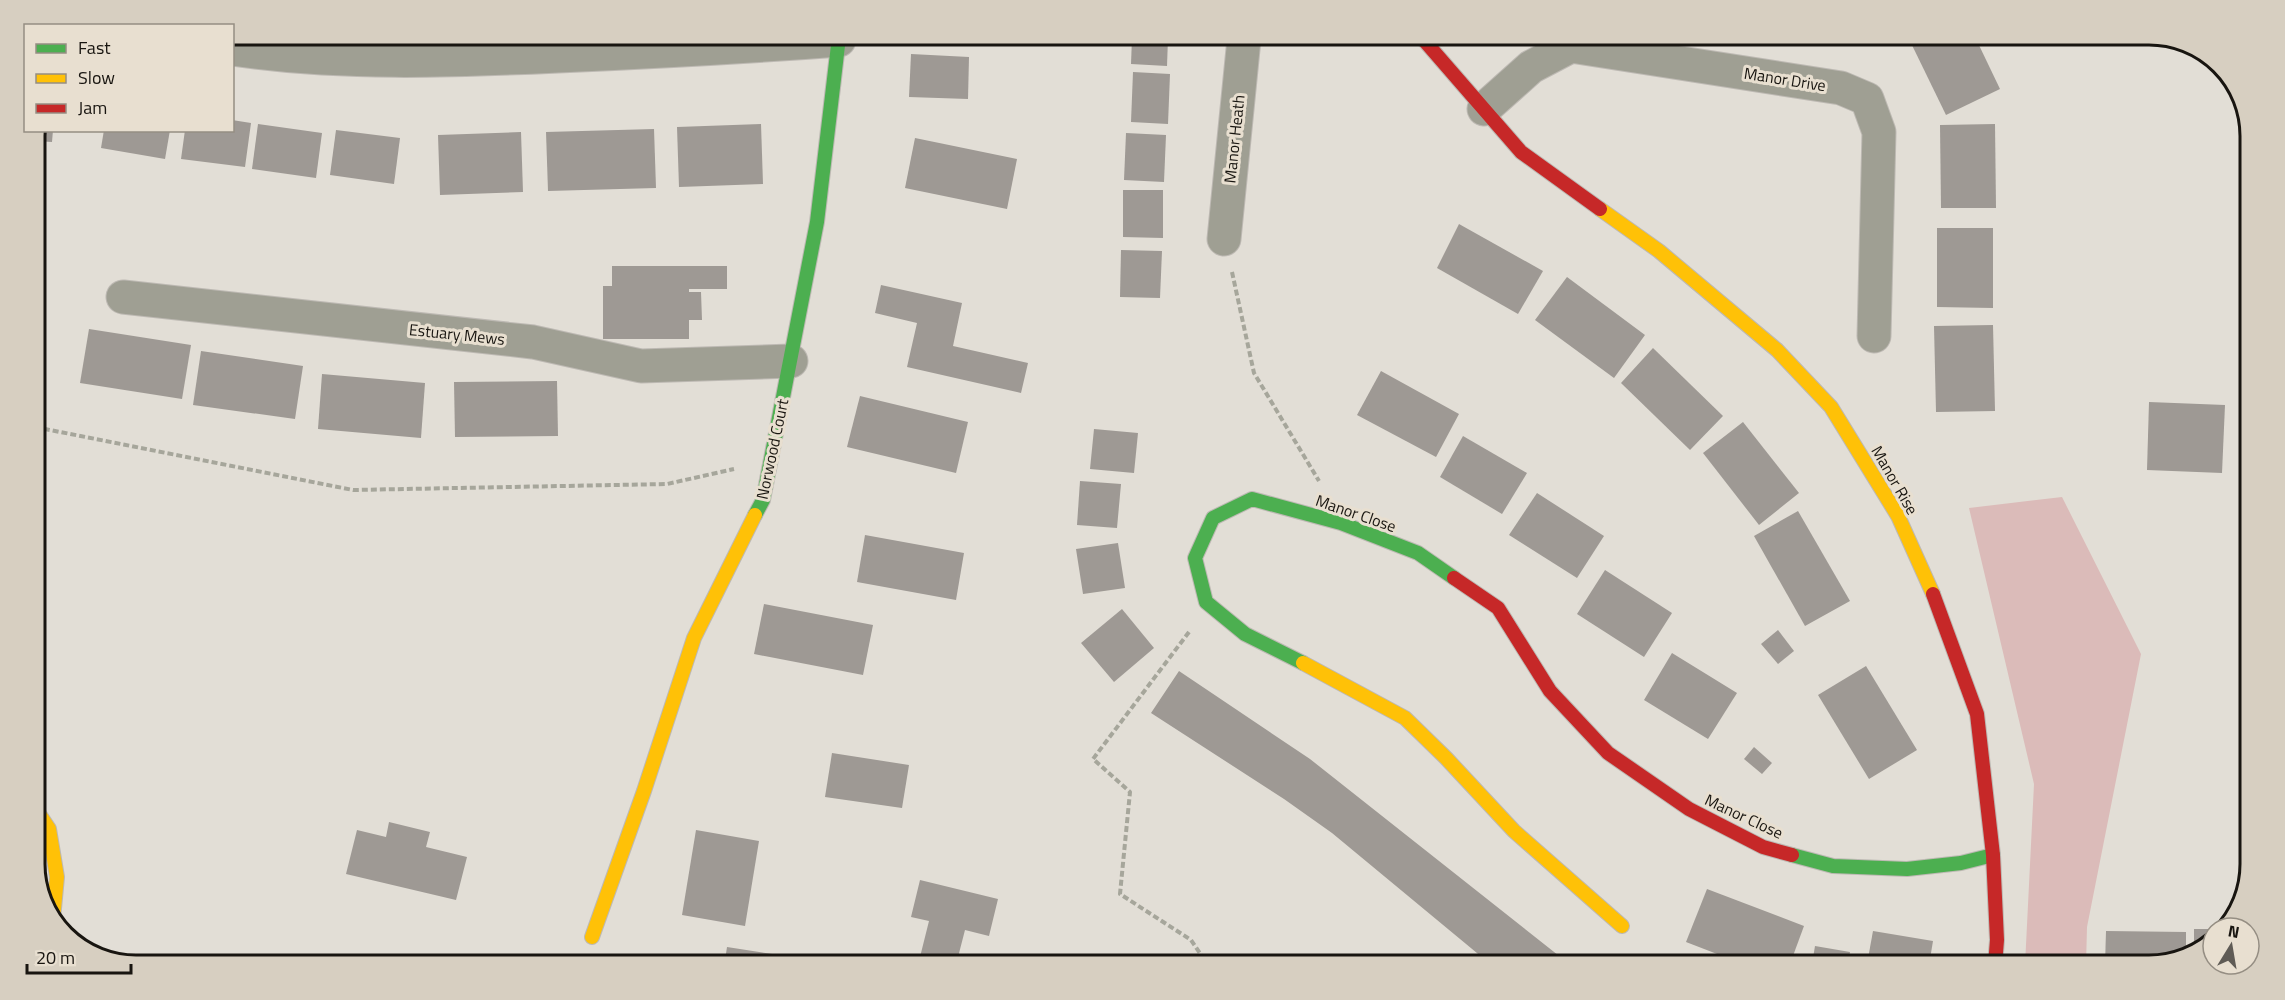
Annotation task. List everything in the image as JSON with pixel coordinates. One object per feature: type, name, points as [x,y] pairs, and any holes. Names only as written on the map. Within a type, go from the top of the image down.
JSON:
[{"type":"street","name":"Norwood Court","points":[[234,49],[281,56],[431,62],[763,45]]},
{"type":"street","name":"Norwood Court","points":[[592,937],[644,791],[694,638],[763,500],[817,222],[838,45]]},
{"type":"street","name":"Manor Heath","points":[[1224,239],[1243,45]]},
{"type":"street","name":"Manor Rise","points":[[1428,45],[1521,152],[1659,251],[1777,350],[1831,406],[1899,516],[1938,605],[1977,714],[1993,855],[1996,955]]},
{"type":"street","name":"Manor Drive","points":[[1484,109],[1531,68],[1571,46],[1841,88],[1867,99],[1879,132],[1874,336]]},
{"type":"street","name":"Estuary Mews","points":[[123,297],[533,342],[641,366],[791,360]]},
{"type":"street","name":"Manor Close","points":[[1206,602],[1195,558],[1213,518],[1252,500],[1341,523],[1418,553],[1498,608],[1550,691],[1608,753],[1689,809],[1763,847],[1833,866],[1907,869],[1961,863],[1993,855]]},
{"type":"street","points":[[1206,602],[1245,634],[1406,718],[1514,831],[1622,926]]},
{"type":"street","points":[[45,823],[49,829],[57,877],[54,904]]},
{"type":"path","points":[[1224,239],[1254,372],[1324,489],[1316,517]]},
{"type":"path","points":[[45,429],[353,490],[667,484],[771,461]]},
{"type":"path","points":[[1201,955],[1191,940],[1120,894],[1130,792],[1093,759],[1198,620],[1206,602]]},
{"type":"shaded area","points":[[2062,497],[2141,654],[2087,927],[2086,955],[2025,955],[2034,784],[1969,508]]},
{"type":"building","points":[[1132,45],[1168,45],[1167,66],[1131,64]]},
{"type":"building","points":[[1912,45],[1979,45],[2000,89],[1946,115]]},
{"type":"building","points":[[911,54],[969,57],[968,99],[909,97]]},
{"type":"building","points":[[1133,72],[1170,74],[1168,124],[1131,122]]},
{"type":"building","points":[[234,120],[251,123],[245,167],[181,159],[185,132],[234,132]]},
{"type":"building","points":[[258,124],[322,133],[316,178],[252,169]]},
{"type":"building","points":[[761,124],[763,184],[679,187],[677,127]]},
{"type":"building","points":[[1995,124],[1996,208],[1941,208],[1940,125]]},
{"type":"building","points":[[654,129],[656,188],[548,191],[546,132]]},
{"type":"building","points":[[336,130],[400,138],[394,184],[330,175]]},
{"type":"building","points":[[45,132],[53,132],[52,142],[45,142]]},
{"type":"building","points":[[104,132],[170,132],[165,159],[101,148]]},
{"type":"building","points":[[521,132],[523,192],[440,195],[438,135]]},
{"type":"building","points":[[1126,133],[1166,135],[1164,182],[1124,180]]},
{"type":"building","points":[[915,138],[1017,159],[1007,209],[905,188]]},
{"type":"building","points":[[1123,190],[1163,190],[1163,238],[1123,237]]},
{"type":"building","points":[[1459,224],[1543,271],[1518,314],[1437,268]]},
{"type":"building","points":[[1937,228],[1993,228],[1993,308],[1937,307]]},
{"type":"building","points":[[1121,250],[1162,251],[1160,298],[1120,297]]},
{"type":"building","points":[[612,266],[727,266],[727,289],[689,289],[689,292],[701,292],[702,320],[689,320],[689,339],[603,339],[603,286],[612,286]]},
{"type":"building","points":[[1567,277],[1645,335],[1614,378],[1535,320]]},
{"type":"building","points":[[881,285],[962,303],[953,346],[1028,363],[1021,393],[907,367],[917,323],[875,313]]},
{"type":"building","points":[[1993,325],[1995,411],[1936,412],[1934,326]]},
{"type":"building","points":[[89,329],[191,345],[182,399],[80,383]]},
{"type":"building","points":[[1653,348],[1723,416],[1690,450],[1621,383]]},
{"type":"building","points":[[201,351],[303,366],[295,419],[193,405]]},
{"type":"building","points":[[1381,371],[1459,414],[1436,457],[1357,415]]},
{"type":"building","points":[[322,374],[425,383],[421,438],[318,429]]},
{"type":"building","points":[[557,381],[558,436],[455,437],[454,382]]},
{"type":"building","points":[[860,396],[968,422],[956,473],[847,447]]},
{"type":"building","points":[[2149,402],[2225,405],[2222,473],[2147,470]]},
{"type":"building","points":[[1743,422],[1799,493],[1759,525],[1703,453]]},
{"type":"building","points":[[1094,429],[1138,433],[1134,473],[1090,469]]},
{"type":"building","points":[[1463,436],[1527,473],[1502,514],[1440,477]]},
{"type":"building","points":[[1080,481],[1121,484],[1117,528],[1077,525]]},
{"type":"building","points":[[1537,493],[1604,536],[1577,578],[1509,535]]},
{"type":"building","points":[[1798,511],[1850,601],[1805,626],[1754,536]]},
{"type":"building","points":[[865,535],[964,553],[956,600],[857,582]]},
{"type":"building","points":[[1118,543],[1125,588],[1083,594],[1076,549]]},
{"type":"building","points":[[1605,570],[1672,613],[1644,657],[1577,614]]},
{"type":"building","points":[[764,604],[873,625],[863,675],[754,654]]},
{"type":"building","points":[[1122,609],[1154,648],[1114,682],[1081,643]]},
{"type":"building","points":[[1778,630],[1794,651],[1778,664],[1761,644]]},
{"type":"building","points":[[1672,653],[1737,693],[1708,739],[1644,700]]},
{"type":"building","points":[[1866,666],[1917,750],[1869,779],[1818,695]]},
{"type":"building","points":[[1179,671],[1310,759],[1558,955],[1479,955],[1332,833],[1284,799],[1151,713]]},
{"type":"building","points":[[1754,747],[1772,763],[1762,774],[1744,759]]},
{"type":"building","points":[[832,753],[909,765],[902,808],[825,797]]},
{"type":"building","points":[[389,822],[430,832],[426,847],[467,857],[456,900],[346,874],[357,830],[386,837]]},
{"type":"building","points":[[696,830],[759,841],[745,926],[682,915]]},
{"type":"building","points":[[920,880],[998,899],[989,936],[965,930],[959,955],[920,955],[929,921],[911,917]]},
{"type":"building","points":[[1707,889],[1804,926],[1793,955],[1720,955],[1686,942]]},
{"type":"building","points":[[2194,929],[2201,929],[2200,940],[2194,943]]},
{"type":"building","points":[[1873,931],[1933,941],[1931,955],[1869,955]]},
{"type":"building","points":[[2106,931],[2186,932],[2186,947],[2178,950],[2149,955],[2105,955]]},
{"type":"building","points":[[1815,946],[1850,952],[1850,955],[1814,955]]},
{"type":"building","points":[[727,947],[779,955],[726,955]]},
{"type":"traffic: fast","points":[[755,515],[763,500],[817,222],[838,45]]},
{"type":"traffic: fast","points":[[1303,663],[1245,634],[1206,602],[1195,558],[1213,518],[1252,499],[1341,523],[1418,553],[1454,578]]},
{"type":"traffic: fast","points":[[1792,855],[1833,866],[1907,869],[1961,863],[1993,855]]},
{"type":"traffic: slow","points":[[1600,209],[1659,251],[1777,350],[1831,407],[1898,516],[1933,594]]},
{"type":"traffic: slow","points":[[592,937],[644,791],[694,638],[755,515]]},
{"type":"traffic: slow","points":[[1303,663],[1405,718],[1514,831],[1622,926]]},
{"type":"traffic: slow","points":[[45,823],[49,829],[57,877],[54,904]]},
{"type":"traffic: jam","points":[[1428,45],[1521,152],[1600,209]]},
{"type":"traffic: jam","points":[[1454,578],[1498,608],[1550,691],[1608,753],[1689,809],[1763,847],[1792,855]]},
{"type":"traffic: jam","points":[[1933,594],[1977,714],[1993,855],[1996,955]]}]
